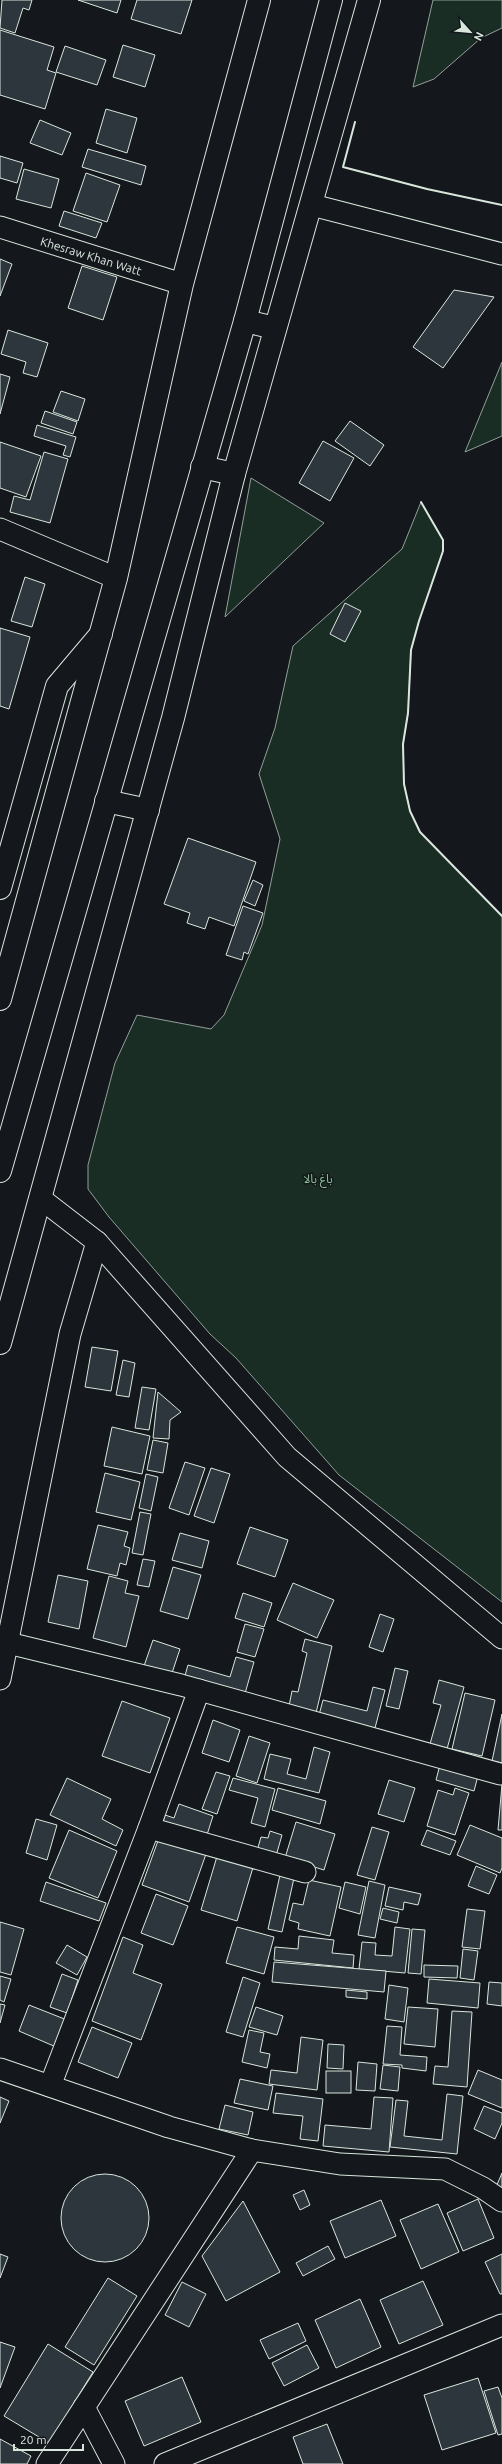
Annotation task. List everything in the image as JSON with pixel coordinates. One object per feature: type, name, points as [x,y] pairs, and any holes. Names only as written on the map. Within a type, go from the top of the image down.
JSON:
[{"type":"main road","points":[[0,1000],[116,578],[182,284],[259,0]]},
{"type":"main road","points":[[0,1171],[244,321],[331,0]]},
{"type":"main road","points":[[0,1343],[148,810],[234,474],[275,328],[312,205],[369,0]]},
{"type":"main road","points":[[244,321],[275,328]]},
{"type":"main road","points":[[202,467],[234,474]]},
{"type":"main road","points":[[0,888],[57,686],[101,634]]},
{"type":"main road","points":[[106,801],[148,810]]},
{"type":"street","points":[[312,205],[502,254]]},
{"type":"street","name":"Khesraw Khan Watt","points":[[0,228],[182,284]]},
{"type":"street","points":[[0,529],[116,578]]},
{"type":"street","points":[[40,1198],[97,1242],[287,1457],[502,1638]]},
{"type":"street","points":[[0,1679],[70,1334],[97,1242]]},
{"type":"street","points":[[8,1643],[199,1690],[500,1774]]},
{"type":"street","points":[[50,2086],[150,1828],[199,1690]]},
{"type":"street","points":[[150,1828],[305,1872]]},
{"type":"street","points":[[0,2069],[169,2127],[252,2150],[340,2164],[445,2169],[483,2188],[502,2201]]},
{"type":"street","points":[[47,2464],[252,2150]]},
{"type":"street","points":[[165,2464],[502,2325]]},
{"type":"street","points":[[84,2407],[114,2464]]},
{"type":"green space","points":[[433,0],[502,0],[502,28],[481,38],[434,79],[413,87]]},
{"type":"green space","points":[[502,362],[502,436],[465,452]]},
{"type":"green space","points":[[251,478],[324,523],[225,617]]},
{"type":"green space","name":"باغ بالا","points":[[421,502],[443,540],[443,551],[419,621],[411,650],[408,713],[403,744],[404,784],[410,811],[420,832],[502,916],[502,1602],[339,1475],[236,1358],[210,1334],[109,1217],[88,1189],[88,1165],[115,1063],[137,1015],[211,1029],[224,1015],[262,925],[280,839],[259,774],[275,728],[293,646],[402,549]]},
{"type":"building","points":[[2,0],[32,0],[29,10],[23,8],[15,33],[0,28]]},
{"type":"building","points":[[78,0],[121,0],[117,13]]},
{"type":"building","points":[[137,0],[192,0],[181,34],[131,19]]},
{"type":"building","points":[[0,30],[54,47],[47,70],[56,73],[45,109],[0,95]]},
{"type":"building","points":[[123,45],[155,55],[145,87],[113,77]]},
{"type":"building","points":[[65,46],[106,60],[97,85],[56,72]]},
{"type":"building","points":[[106,109],[137,118],[127,153],[96,143]]},
{"type":"building","points":[[40,120],[71,133],[62,155],[30,143]]},
{"type":"building","points":[[88,149],[146,166],[141,185],[82,167]]},
{"type":"building","points":[[0,156],[23,163],[17,183],[0,178]]},
{"type":"building","points":[[24,169],[59,179],[51,208],[16,199]]},
{"type":"building","points":[[86,173],[120,185],[107,222],[73,211]]},
{"type":"building","points":[[64,211],[102,223],[96,238],[59,226]]},
{"type":"building","points":[[0,259],[12,264],[0,296]]},
{"type":"building","points":[[82,266],[117,277],[103,320],[68,308]]},
{"type":"building","points":[[454,290],[494,297],[443,368],[413,347]]},
{"type":"building","points":[[8,330],[48,343],[37,377],[23,373],[26,362],[1,354]]},
{"type":"building","points":[[0,374],[10,377],[0,414]]},
{"type":"building","points":[[61,391],[85,399],[78,421],[53,412]]},
{"type":"building","points":[[45,411],[77,422],[73,434],[41,423]]},
{"type":"building","points":[[350,421],[384,445],[370,466],[335,441]]},
{"type":"building","points":[[37,425],[76,437],[70,457],[63,455],[66,446],[34,436]]},
{"type":"building","points":[[323,441],[354,458],[330,501],[299,483]]},
{"type":"building","points":[[0,442],[41,456],[26,497],[0,488]]},
{"type":"building","points":[[44,452],[68,459],[50,523],[10,512],[14,496],[30,500]]},
{"type":"building","points":[[25,577],[45,584],[32,627],[11,621]]},
{"type":"building","points":[[345,603],[361,611],[345,642],[330,634]]},
{"type":"building","points":[[0,628],[30,637],[9,709],[0,706]]},
{"type":"building","points":[[188,838],[256,862],[234,926],[209,917],[205,929],[187,923],[190,913],[164,904]]},
{"type":"building","points":[[253,880],[263,885],[255,906],[244,901]]},
{"type":"building","points":[[243,906],[263,913],[248,954],[244,952],[242,960],[226,955]]},
{"type":"building","points":[[92,1347],[118,1351],[111,1391],[85,1387]]},
{"type":"building","points":[[123,1360],[135,1363],[129,1397],[116,1395]]},
{"type":"building","points":[[142,1387],[156,1389],[149,1430],[135,1428]]},
{"type":"building","points":[[158,1392],[181,1412],[170,1420],[169,1439],[153,1438]]},
{"type":"building","points":[[112,1427],[150,1436],[142,1474],[104,1466]]},
{"type":"building","points":[[153,1440],[168,1443],[163,1473],[147,1470]]},
{"type":"building","points":[[185,1462],[205,1468],[189,1515],[169,1508]]},
{"type":"building","points":[[211,1468],[230,1474],[214,1523],[194,1516]]},
{"type":"building","points":[[105,1473],[140,1482],[131,1520],[96,1512]]},
{"type":"building","points":[[146,1474],[158,1477],[151,1511],[139,1508]]},
{"type":"building","points":[[140,1512],[151,1514],[143,1555],[132,1553]]},
{"type":"building","points":[[98,1525],[128,1532],[124,1546],[130,1548],[126,1565],[120,1563],[117,1576],[87,1569]]},
{"type":"building","points":[[250,1527],[288,1540],[275,1577],[237,1564]]},
{"type":"building","points":[[180,1533],[209,1541],[202,1568],[172,1560]]},
{"type":"building","points":[[143,1559],[155,1561],[149,1587],[137,1585]]},
{"type":"building","points":[[173,1567],[201,1575],[188,1619],[160,1611]]},
{"type":"building","points":[[58,1575],[88,1581],[79,1629],[48,1622]]},
{"type":"building","points":[[109,1576],[128,1581],[125,1593],[139,1596],[126,1647],[93,1638]]},
{"type":"building","points":[[293,1583],[334,1600],[317,1638],[277,1620]]},
{"type":"building","points":[[243,1593],[272,1603],[264,1627],[235,1618]]},
{"type":"building","points":[[380,1614],[394,1619],[383,1652],[369,1647]]},
{"type":"building","points":[[245,1624],[264,1629],[255,1657],[237,1652]]},
{"type":"building","points":[[305,1639],[332,1646],[316,1713],[289,1706],[292,1691],[298,1692],[307,1653],[302,1651]]},
{"type":"building","points":[[153,1640],[180,1649],[171,1676],[144,1666]]},
{"type":"building","points":[[236,1657],[254,1662],[244,1697],[184,1679],[188,1665],[230,1677]]},
{"type":"building","points":[[395,1668],[408,1671],[399,1709],[386,1706]]},
{"type":"building","points":[[439,1680],[464,1687],[447,1749],[430,1744],[441,1705],[433,1703]]},
{"type":"building","points":[[373,1687],[385,1690],[375,1728],[319,1715],[323,1700],[367,1711]]},
{"type":"building","points":[[465,1693],[495,1700],[482,1756],[452,1749]]},
{"type":"building","points":[[122,1701],[170,1718],[150,1773],[102,1756]]},
{"type":"building","points":[[502,1714],[502,1763],[492,1761]]},
{"type":"building","points":[[213,1720],[240,1730],[229,1762],[202,1753]]},
{"type":"building","points":[[249,1736],[270,1743],[257,1783],[236,1776]]},
{"type":"building","points":[[314,1747],[330,1752],[319,1793],[264,1779],[270,1754],[291,1759],[287,1774],[306,1779]]},
{"type":"building","points":[[441,1761],[479,1772],[474,1791],[436,1780]]},
{"type":"building","points":[[216,1772],[230,1776],[217,1814],[202,1809]]},
{"type":"building","points":[[67,1778],[111,1799],[102,1819],[123,1830],[116,1846],[50,1815]]},
{"type":"building","points":[[233,1778],[275,1789],[265,1827],[251,1823],[258,1798],[229,1790]]},
{"type":"building","points":[[389,1780],[415,1788],[404,1822],[378,1814]]},
{"type":"building","points":[[502,1784],[502,1830],[498,1830]]},
{"type":"building","points":[[278,1788],[326,1801],[320,1824],[272,1810]]},
{"type":"building","points":[[455,1788],[469,1793],[455,1835],[427,1826],[438,1790],[453,1795]]},
{"type":"building","points":[[179,1804],[213,1816],[205,1841],[162,1825],[165,1815],[174,1818]]},
{"type":"building","points":[[36,1819],[57,1825],[47,1860],[26,1853]]},
{"type":"building","points":[[296,1822],[335,1834],[324,1870],[285,1858]]},
{"type":"building","points":[[470,1825],[502,1838],[502,1868],[500,1873],[457,1855]]},
{"type":"building","points":[[372,1827],[389,1832],[375,1880],[357,1875]]},
{"type":"building","points":[[69,1830],[117,1851],[98,1898],[49,1878]]},
{"type":"building","points":[[427,1830],[456,1841],[450,1855],[421,1845]]},
{"type":"building","points":[[270,1831],[282,1835],[276,1856],[257,1851],[261,1837],[268,1838]]},
{"type":"building","points":[[159,1838],[206,1854],[189,1902],[142,1885]]},
{"type":"building","points":[[218,1853],[254,1864],[237,1921],[201,1910]]},
{"type":"building","points":[[476,1866],[497,1875],[489,1894],[468,1886]]},
{"type":"building","points":[[280,1875],[294,1878],[282,1932],[268,1929]]},
{"type":"building","points":[[309,1880],[341,1887],[330,1936],[298,1929],[299,1923],[289,1920],[293,1903],[303,1905]]},
{"type":"building","points":[[369,1881],[385,1885],[375,1938],[358,1935]]},
{"type":"building","points":[[46,1882],[106,1903],[99,1921],[40,1901]]},
{"type":"building","points":[[345,1882],[366,1887],[360,1914],[339,1908]]},
{"type":"building","points":[[389,1887],[421,1894],[418,1905],[404,1902],[403,1910],[385,1906]]},
{"type":"building","points":[[156,1894],[188,1906],[173,1945],[141,1933]]},
{"type":"building","points":[[383,1908],[399,1912],[397,1923],[380,1919]]},
{"type":"building","points":[[467,1909],[485,1911],[480,1949],[462,1947]]},
{"type":"building","points":[[0,1922],[24,1929],[11,1975],[0,1972]]},
{"type":"building","points":[[237,1927],[274,1937],[264,1974],[226,1963]]},
{"type":"building","points":[[395,1927],[410,1929],[405,1973],[359,1969],[362,1942],[376,1943],[375,1955],[392,1956]]},
{"type":"building","points":[[412,1929],[425,1930],[421,1974],[408,1973]]},
{"type":"building","points":[[299,1936],[334,1940],[332,1953],[354,1955],[353,1968],[274,1960],[275,1947],[298,1949]]},
{"type":"building","points":[[123,1937],[143,1945],[133,1973],[162,1984],[141,2040],[92,2021]]},
{"type":"building","points":[[67,1945],[87,1957],[77,1975],[56,1963]]},
{"type":"building","points":[[463,1949],[478,1951],[474,1980],[460,1978]]},
{"type":"building","points":[[274,1962],[386,1971],[384,1992],[272,1982]]},
{"type":"building","points":[[424,1965],[458,1966],[457,1978],[424,1977]]},
{"type":"building","points":[[62,1974],[78,1980],[67,2013],[50,2007]]},
{"type":"building","points":[[0,1976],[11,1979],[4,2002],[0,2000]]},
{"type":"building","points":[[243,1977],[260,1983],[243,2037],[226,2032]]},
{"type":"building","points":[[429,1979],[480,1983],[478,2008],[427,2003]]},
{"type":"building","points":[[489,1982],[502,1983],[502,2006],[487,2004]]},
{"type":"building","points":[[389,1985],[408,1988],[404,2022],[385,2019]]},
{"type":"building","points":[[346,1990],[367,1992],[367,1999],[346,1997]]},
{"type":"building","points":[[0,2004],[5,2005],[0,2023]]},
{"type":"building","points":[[29,2005],[67,2020],[56,2047],[19,2031]]},
{"type":"building","points":[[256,2007],[283,2016],[277,2035],[249,2027]]},
{"type":"building","points":[[408,2007],[438,2009],[435,2047],[404,2044]]},
{"type":"building","points":[[452,2011],[472,2012],[467,2087],[433,2084],[435,2066],[448,2067]]},
{"type":"building","points":[[387,2026],[402,2027],[400,2055],[427,2057],[426,2071],[402,2068],[402,2065],[383,2064]]},
{"type":"building","points":[[92,2027],[132,2043],[118,2078],[78,2062]]},
{"type":"building","points":[[249,2030],[264,2033],[260,2052],[270,2054],[267,2068],[242,2062]]},
{"type":"building","points":[[301,2037],[323,2040],[317,2090],[269,2084],[271,2070],[297,2073]]},
{"type":"building","points":[[328,2044],[344,2045],[343,2069],[327,2068]]},
{"type":"building","points":[[358,2062],[377,2064],[375,2091],[356,2090]]},
{"type":"building","points":[[383,2065],[400,2067],[398,2091],[380,2089]]},
{"type":"building","points":[[478,2070],[502,2080],[502,2108],[468,2094]]},
{"type":"building","points":[[326,2071],[351,2071],[351,2093],[326,2093]]},
{"type":"building","points":[[240,2079],[273,2086],[268,2110],[234,2103]]},
{"type":"building","points":[[276,2093],[323,2099],[318,2141],[300,2139],[303,2116],[273,2113]]},
{"type":"building","points":[[447,2094],[463,2096],[457,2154],[390,2147],[396,2100],[408,2101],[404,2136],[442,2140]]},
{"type":"building","points":[[0,2097],[9,2101],[0,2123]]},
{"type":"building","points":[[374,2097],[393,2098],[389,2152],[323,2146],[325,2125],[371,2129]]},
{"type":"building","points":[[225,2105],[253,2112],[248,2135],[219,2129]]},
{"type":"building","points":[[484,2106],[502,2113],[502,2123],[495,2139],[474,2129]]},
{"type":"building","points":[[502,2173],[502,2190],[496,2187]]},
{"type":"building","points":[[105,2174],[122,2178],[136,2187],[145,2201],[149,2218],[145,2235],[136,2249],[122,2258],[105,2262],[88,2258],[74,2249],[65,2235],[61,2218],[65,2201],[74,2187],[88,2178]]},
{"type":"building","points":[[304,2190],[310,2205],[300,2210],[293,2195]]},
{"type":"building","points":[[478,2199],[494,2238],[463,2251],[447,2213]]},
{"type":"building","points":[[381,2200],[396,2236],[345,2258],[330,2221]]},
{"type":"building","points":[[243,2201],[280,2272],[226,2301],[202,2256]]},
{"type":"building","points":[[438,2204],[459,2252],[421,2269],[400,2220]]},
{"type":"building","points":[[328,2246],[335,2259],[303,2276],[296,2263]]},
{"type":"building","points":[[0,2254],[8,2257],[0,2278]]},
{"type":"building","points":[[502,2254],[502,2294],[500,2294],[485,2262]]},
{"type":"building","points":[[108,2278],[137,2296],[94,2365],[65,2347]]},
{"type":"building","points":[[423,2281],[443,2325],[399,2344],[380,2300]]},
{"type":"building","points":[[182,2282],[206,2294],[189,2327],[165,2315]]},
{"type":"building","points":[[360,2299],[381,2347],[336,2368],[315,2320]]},
{"type":"building","points":[[298,2323],[306,2341],[269,2359],[260,2340]]},
{"type":"building","points":[[0,2342],[15,2347],[0,2388]]},
{"type":"building","points":[[48,2344],[93,2372],[49,2443],[4,2416]]},
{"type":"building","points":[[307,2345],[319,2368],[284,2386],[272,2363]]},
{"type":"building","points":[[182,2377],[201,2422],[144,2446],[125,2401]]},
{"type":"building","points":[[478,2378],[496,2433],[442,2450],[424,2395]]},
{"type":"building","points":[[498,2387],[502,2398],[502,2434],[498,2435],[484,2391]]},
{"type":"building","points":[[327,2424],[343,2464],[303,2464],[293,2437]]},
{"type":"building","points":[[0,2439],[31,2456],[27,2464],[0,2464]]},
{"type":"wall","points":[[355,122],[343,167],[427,189],[502,205]]},
{"type":"wall","points":[[421,502],[443,540],[443,551],[419,621],[411,650],[408,713],[403,744],[404,784],[410,811],[420,832],[502,916]]}]
